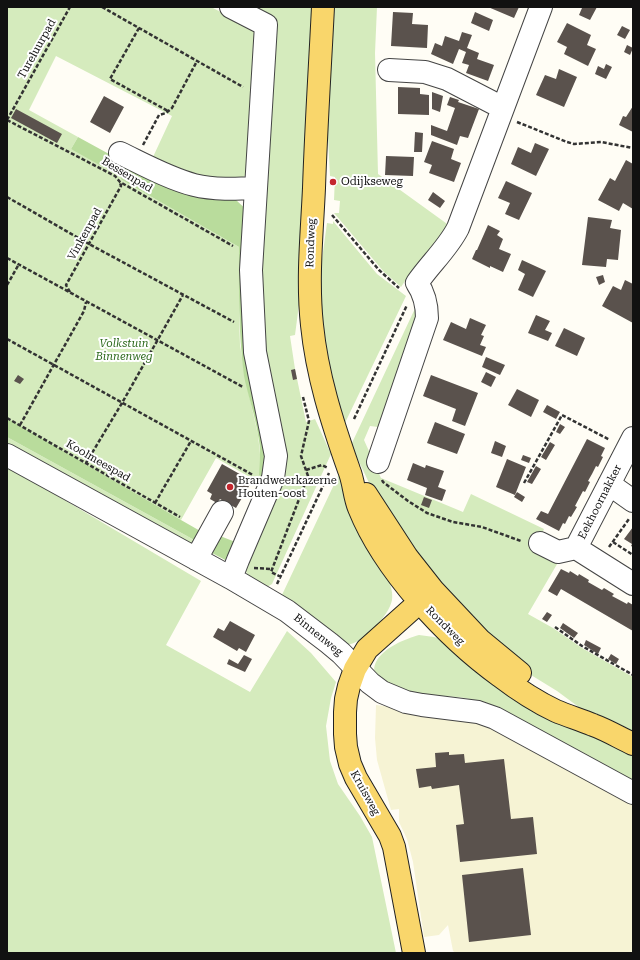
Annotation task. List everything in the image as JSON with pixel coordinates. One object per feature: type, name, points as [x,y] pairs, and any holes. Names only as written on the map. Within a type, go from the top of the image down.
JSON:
[{"type":"main road","name":"Rondweg","points":[[323,7],[310,242],[310,290],[312,324],[320,377],[332,423],[336,470],[371,500],[407,557],[426,596],[536,685],[595,726],[633,744]]},
{"type":"main road","name":"Kruisweg","points":[[414,953],[394,847],[356,778],[348,758],[346,747],[345,712],[352,677],[360,659],[372,644],[426,596]]},
{"type":"street","points":[[231,578],[273,478],[276,456],[255,352],[251,270],[266,19],[232,7]]},
{"type":"street","points":[[378,462],[427,318],[427,311],[422,291],[417,283],[450,241],[458,228],[541,7]]},
{"type":"street","points":[[389,70],[425,72],[447,79],[502,111]]},
{"type":"street","points":[[127,156],[172,177],[195,185],[216,189],[256,188]]},
{"type":"street","name":"Eekhoornakker","points":[[630,443],[576,548],[633,584]]},
{"type":"street","name":"Binnenweg","points":[[7,455],[231,578],[293,615],[341,653],[352,677],[370,683],[382,692],[406,702],[422,706],[478,712],[495,718],[633,793]]},
{"type":"street","points":[[609,484],[633,501]]},
{"type":"street","points":[[196,559],[222,512]]},
{"type":"street","points":[[540,543],[558,552],[576,548]]},
{"type":"path","name":"Tureluurpad","points":[[7,120],[70,7]]},
{"type":"path","points":[[102,7],[243,87]]},
{"type":"path","points":[[139,28],[110,79],[168,111]]},
{"type":"path","points":[[127,156],[159,116],[172,108],[197,61]]},
{"type":"path","points":[[502,111],[567,142],[582,144],[601,142],[633,148]]},
{"type":"path","name":"Bessenpad","points":[[7,120],[115,176],[120,182],[236,248]]},
{"type":"path","name":"Vinkenpad","points":[[70,293],[66,285],[120,186],[120,182]]},
{"type":"path","points":[[7,197],[89,244],[237,324]]},
{"type":"path","points":[[331,214],[379,270],[401,290]]},
{"type":"path","points":[[7,258],[244,387]]},
{"type":"path","points":[[7,285],[19,264]]},
{"type":"path","points":[[86,464],[183,295]]},
{"type":"path","points":[[20,425],[84,311],[86,301]]},
{"type":"path","points":[[354,419],[408,302]]},
{"type":"path","points":[[7,339],[257,477]]},
{"type":"path","points":[[303,397],[309,421],[301,456],[308,478],[271,572],[281,577],[336,470],[322,465],[306,470]]},
{"type":"path","points":[[524,483],[562,415],[630,443]]},
{"type":"path","name":"Koolmeespad","points":[[7,418],[180,517]]},
{"type":"path","points":[[155,503],[191,441]]},
{"type":"path","points":[[378,462],[383,482],[427,513],[453,522],[482,527],[519,541],[540,543]]},
{"type":"path","points":[[599,562],[633,513]]},
{"type":"path","points":[[613,542],[633,556]]},
{"type":"path","points":[[555,627],[582,646],[633,676]]},
{"type":"shaded area","points":[[376,705],[478,718],[633,796],[633,953],[456,953],[453,951],[448,925],[439,935],[424,937],[413,862],[407,839],[399,822],[399,809],[391,810],[377,760],[375,738]]},
{"type":"green space","name":"Volkstuin Binnenweg","points":[[7,7],[211,7],[262,33],[246,175],[236,181],[226,182],[205,178],[153,157],[172,116],[56,56],[29,110],[78,137],[71,149],[128,164],[122,180],[239,247],[240,345],[266,480],[264,485],[216,458],[181,520],[7,418]]},
{"type":"green space","points":[[248,7],[315,7],[301,289],[295,335],[290,336],[306,422],[315,419],[331,454],[272,584],[267,587],[252,580],[244,567],[274,484],[257,325],[274,21]]},
{"type":"green space","points":[[331,7],[377,7],[375,53],[378,174],[450,226],[417,275],[411,272],[401,287],[384,272],[334,213],[339,213],[340,201],[334,200],[335,177],[330,176],[326,100]]},
{"type":"green space","points":[[78,137],[120,160],[114,166],[105,168],[71,149]]},
{"type":"green space","points":[[128,164],[217,195],[236,200],[250,213],[268,448],[266,480],[259,475],[259,440],[244,376],[242,360],[239,311],[239,247],[122,180],[121,178]]},
{"type":"green space","points":[[333,221],[377,274],[406,296],[344,425],[330,378],[322,326],[319,281],[327,223],[333,224]]},
{"type":"green space","points":[[419,300],[422,314],[378,427],[370,426],[364,440],[381,478],[463,512],[471,494],[544,529],[536,547],[560,559],[528,614],[553,628],[582,648],[633,677],[633,735],[580,708],[557,691],[531,675],[501,652],[438,590],[372,489],[351,445]]},
{"type":"green space","points":[[7,418],[202,532],[196,541],[7,437]]},
{"type":"green space","points":[[7,437],[196,541],[187,547],[7,448]]},
{"type":"green space","points":[[7,466],[201,581],[166,645],[250,692],[287,631],[311,653],[336,682],[331,698],[326,726],[330,761],[338,784],[360,816],[372,837],[396,953],[7,953]]},
{"type":"green space","points":[[339,474],[389,581],[392,595],[390,606],[381,621],[360,639],[347,645],[281,597]]},
{"type":"green space","points":[[220,536],[238,543],[229,562],[212,553]]},
{"type":"green space","points":[[419,635],[443,640],[633,753],[633,781],[493,706],[465,698],[422,694],[398,688],[380,679],[376,675],[374,669],[379,657],[389,648]]},
{"type":"building","points":[[488,7],[519,7],[514,18]]},
{"type":"building","points":[[580,7],[597,7],[590,20],[579,15],[582,8]]},
{"type":"building","points":[[393,12],[413,13],[412,24],[428,25],[427,48],[391,46]]},
{"type":"building","points":[[475,12],[493,20],[489,31],[471,23]]},
{"type":"building","points":[[567,23],[591,35],[587,45],[596,49],[588,66],[564,54],[567,47],[557,42]]},
{"type":"building","points":[[622,26],[630,30],[625,39],[617,35]]},
{"type":"building","points":[[462,32],[472,35],[467,48],[479,53],[477,59],[494,65],[488,81],[466,73],[469,65],[462,63],[466,52],[459,49],[453,64],[431,54],[435,43],[442,46],[445,36],[459,41]]},
{"type":"building","points":[[627,45],[633,48],[630,55],[624,52]]},
{"type":"building","points":[[606,64],[612,67],[606,79],[595,74],[598,66],[604,69]]},
{"type":"building","points":[[559,69],[577,77],[564,107],[536,95],[545,75],[556,79]]},
{"type":"building","points":[[398,87],[420,88],[420,94],[429,95],[429,115],[398,114]]},
{"type":"building","points":[[432,92],[443,96],[440,112],[432,109]]},
{"type":"building","points":[[104,96],[124,107],[110,133],[90,122]]},
{"type":"building","points":[[450,97],[459,100],[458,102],[479,109],[468,138],[460,136],[457,145],[431,135],[431,125],[447,131],[455,108],[447,105]]},
{"type":"building","points":[[633,106],[633,132],[619,125],[623,116],[626,117]]},
{"type":"building","points":[[16,109],[62,134],[57,143],[11,118]]},
{"type":"building","points":[[415,132],[423,133],[422,152],[414,152]]},
{"type":"building","points":[[432,141],[454,149],[451,159],[461,163],[454,182],[429,173],[432,165],[424,162]]},
{"type":"building","points":[[535,143],[549,149],[536,176],[511,164],[518,147],[531,153]]},
{"type":"building","points":[[386,156],[414,157],[413,176],[385,175]]},
{"type":"building","points":[[626,160],[633,164],[633,209],[623,203],[619,211],[598,200],[610,178],[615,181]]},
{"type":"building","points":[[506,181],[532,193],[519,220],[505,214],[510,203],[498,198]]},
{"type":"building","points":[[433,192],[445,201],[440,208],[428,200]]},
{"type":"building","points":[[588,217],[612,220],[610,228],[621,230],[618,260],[607,259],[606,267],[582,265]]},
{"type":"building","points":[[488,225],[500,231],[497,235],[503,239],[499,249],[511,254],[503,272],[490,266],[490,268],[472,259]]},
{"type":"building","points":[[522,260],[546,271],[533,297],[518,290],[525,274],[518,270]]},
{"type":"building","points":[[603,275],[605,282],[599,285],[596,277]]},
{"type":"building","points":[[625,280],[633,284],[633,323],[602,306],[613,286],[621,290]]},
{"type":"building","points":[[536,315],[550,321],[545,330],[552,333],[548,341],[528,333]]},
{"type":"building","points":[[470,318],[486,325],[481,335],[484,336],[480,345],[486,347],[482,356],[443,340],[451,322],[466,329]]},
{"type":"building","points":[[564,328],[585,338],[577,356],[555,346]]},
{"type":"building","points":[[486,357],[505,365],[500,375],[482,367]]},
{"type":"building","points":[[295,369],[297,379],[293,380],[291,370]]},
{"type":"building","points":[[486,372],[496,377],[491,387],[481,382]]},
{"type":"building","points":[[18,375],[24,379],[20,384],[14,381]]},
{"type":"building","points":[[431,375],[478,393],[465,426],[452,421],[456,409],[423,396]]},
{"type":"building","points":[[517,389],[539,400],[531,417],[508,405]]},
{"type":"building","points":[[547,405],[560,412],[556,419],[543,412]]},
{"type":"building","points":[[435,422],[465,434],[457,454],[427,443]]},
{"type":"building","points":[[560,424],[565,427],[560,434],[556,432]]},
{"type":"building","points":[[587,439],[605,448],[601,456],[603,457],[588,481],[590,482],[585,492],[583,491],[575,506],[577,507],[571,517],[569,516],[565,524],[563,523],[559,531],[536,519],[541,511],[548,514]]},
{"type":"building","points":[[495,441],[506,446],[502,457],[491,453]]},
{"type":"building","points":[[550,442],[555,445],[546,460],[541,457]]},
{"type":"building","points":[[523,455],[531,458],[529,463],[521,460]]},
{"type":"building","points":[[507,459],[526,467],[515,495],[496,487]]},
{"type":"building","points":[[413,463],[425,468],[426,465],[444,471],[438,487],[446,490],[442,501],[425,495],[427,488],[407,480]]},
{"type":"building","points":[[222,464],[252,481],[236,508],[220,499],[217,503],[210,499],[212,494],[207,491]]},
{"type":"building","points":[[536,466],[541,469],[532,484],[527,482]]},
{"type":"building","points":[[517,492],[525,497],[522,502],[514,497]]},
{"type":"building","points":[[424,497],[432,500],[429,508],[421,505]]},
{"type":"building","points":[[633,527],[633,547],[631,546],[632,544],[624,539]]},
{"type":"building","points":[[561,569],[569,573],[570,571],[578,576],[579,574],[589,580],[588,582],[602,590],[604,588],[614,594],[612,596],[627,604],[628,602],[633,605],[633,631],[561,589],[557,596],[548,591]]},
{"type":"building","points":[[547,612],[552,615],[547,622],[542,619]]},
{"type":"building","points":[[230,621],[255,635],[246,652],[239,648],[237,651],[213,637],[218,628],[224,631]]},
{"type":"building","points":[[563,623],[578,633],[574,638],[560,628]]},
{"type":"building","points":[[586,640],[601,648],[598,654],[584,645]]},
{"type":"building","points":[[611,654],[619,659],[616,664],[608,659]]},
{"type":"building","points":[[244,655],[252,659],[245,672],[227,664],[229,659],[238,664]]},
{"type":"building","points":[[449,752],[449,755],[464,754],[465,763],[504,759],[511,819],[533,817],[537,854],[460,862],[456,825],[464,824],[459,785],[432,789],[431,786],[419,788],[416,769],[436,767],[435,753]]},
{"type":"building","points":[[523,868],[531,935],[469,942],[462,875]]},
{"type":"place","name":"Odijkseweg","points":[[333,182]]},
{"type":"place","name":"Brandweerkazerne Houten-oost","points":[[230,487]]}]
